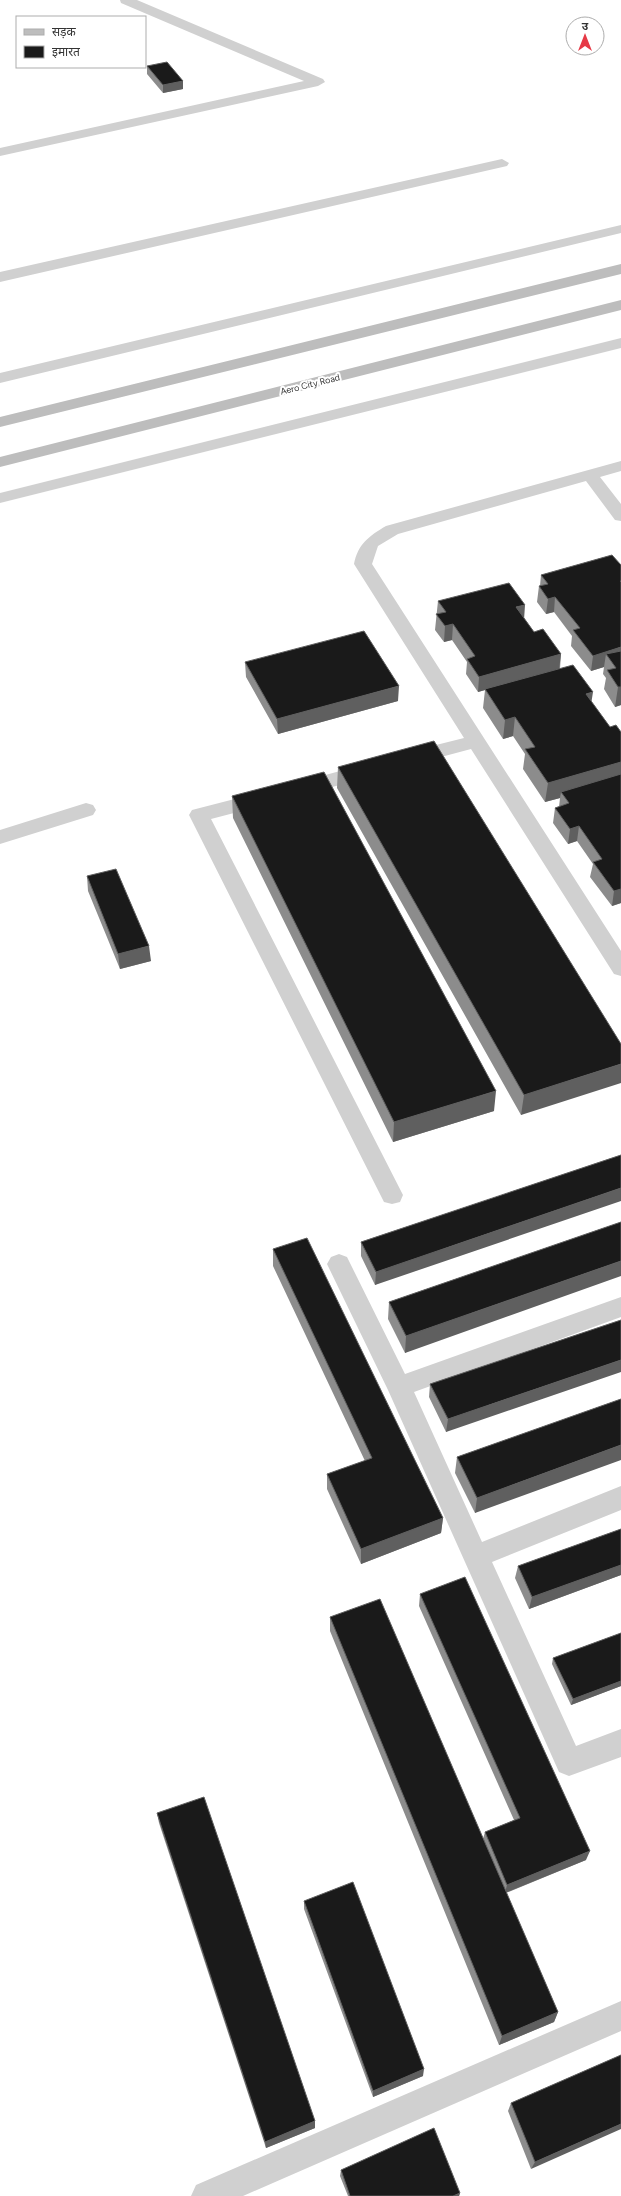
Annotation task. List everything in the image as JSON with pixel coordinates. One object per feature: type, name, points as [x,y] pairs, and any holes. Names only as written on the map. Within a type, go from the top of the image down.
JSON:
[{"type":"street","points":[[0,152],[318,82],[126,0]]},
{"type":"street","points":[[0,276],[502,163]]},
{"type":"street","points":[[0,378],[621,230]]},
{"type":"street","points":[[0,422],[621,269]]},
{"type":"street","name":"Aero City Road","points":[[0,462],[621,305]]},
{"type":"street","points":[[0,498],[621,343]]},
{"type":"street","points":[[621,466],[392,530],[375,540],[365,550],[363,564],[476,741],[615,948],[621,968]]},
{"type":"street","points":[[589,474],[621,516]]},
{"type":"street","points":[[392,1195],[199,815],[476,741]]},
{"type":"street","points":[[0,837],[86,810]]},
{"type":"street","points":[[339,1264],[399,1387],[477,1556],[569,1762],[621,1743]]},
{"type":"street","points":[[399,1387],[621,1307]]},
{"type":"street","points":[[477,1556],[621,1498]]},
{"type":"street","points":[[207,2196],[621,2016]]},
{"type":"building","points":[[167,62],[183,81],[163,85],[147,66]]},
{"type":"building","points":[[612,555],[621,565],[621,647],[593,656],[573,630],[580,628],[555,597],[548,599],[539,586],[548,584],[541,575]]},
{"type":"building","points":[[509,583],[525,605],[516,607],[534,632],[543,629],[561,654],[479,677],[467,659],[475,656],[453,624],[445,626],[436,614],[446,612],[438,601]]},
{"type":"building","points":[[364,631],[399,686],[277,719],[245,662]]},
{"type":"building","points":[[621,651],[621,687],[618,687],[607,670],[616,668],[606,654]]},
{"type":"building","points":[[573,665],[593,692],[586,694],[610,727],[616,725],[621,732],[621,762],[548,783],[525,749],[535,747],[515,717],[505,720],[485,689]]},
{"type":"building","points":[[434,741],[621,1044],[621,1064],[524,1095],[338,767]]},
{"type":"building","points":[[324,772],[496,1091],[394,1122],[232,796]]},
{"type":"building","points":[[621,774],[621,889],[614,891],[593,862],[602,859],[579,826],[570,829],[555,808],[569,803],[561,792]]},
{"type":"building","points":[[116,869],[149,946],[118,954],[87,876]]},
{"type":"building","points":[[621,1155],[621,1188],[376,1272],[361,1242]]},
{"type":"building","points":[[621,1222],[621,1261],[406,1336],[389,1302]]},
{"type":"building","points":[[307,1238],[443,1518],[361,1549],[327,1474],[372,1458],[273,1249]]},
{"type":"building","points":[[621,1320],[621,1360],[448,1419],[430,1384]]},
{"type":"building","points":[[621,1399],[621,1445],[477,1498],[457,1457]]},
{"type":"building","points":[[621,1529],[621,1565],[532,1597],[518,1566]]},
{"type":"building","points":[[465,1577],[590,1851],[507,1885],[485,1832],[520,1818],[420,1594]]},
{"type":"building","points":[[380,1599],[558,2012],[502,2036],[330,1617]]},
{"type":"building","points":[[621,1633],[621,1681],[573,1699],[553,1658]]},
{"type":"building","points":[[204,1797],[315,2121],[265,2142],[157,1813]]},
{"type":"building","points":[[353,1882],[424,2069],[373,2091],[304,1901]]},
{"type":"building","points":[[621,2055],[621,2124],[535,2162],[511,2103]]},
{"type":"building","points":[[434,2128],[460,2193],[453,2196],[350,2196],[341,2170]]}]
